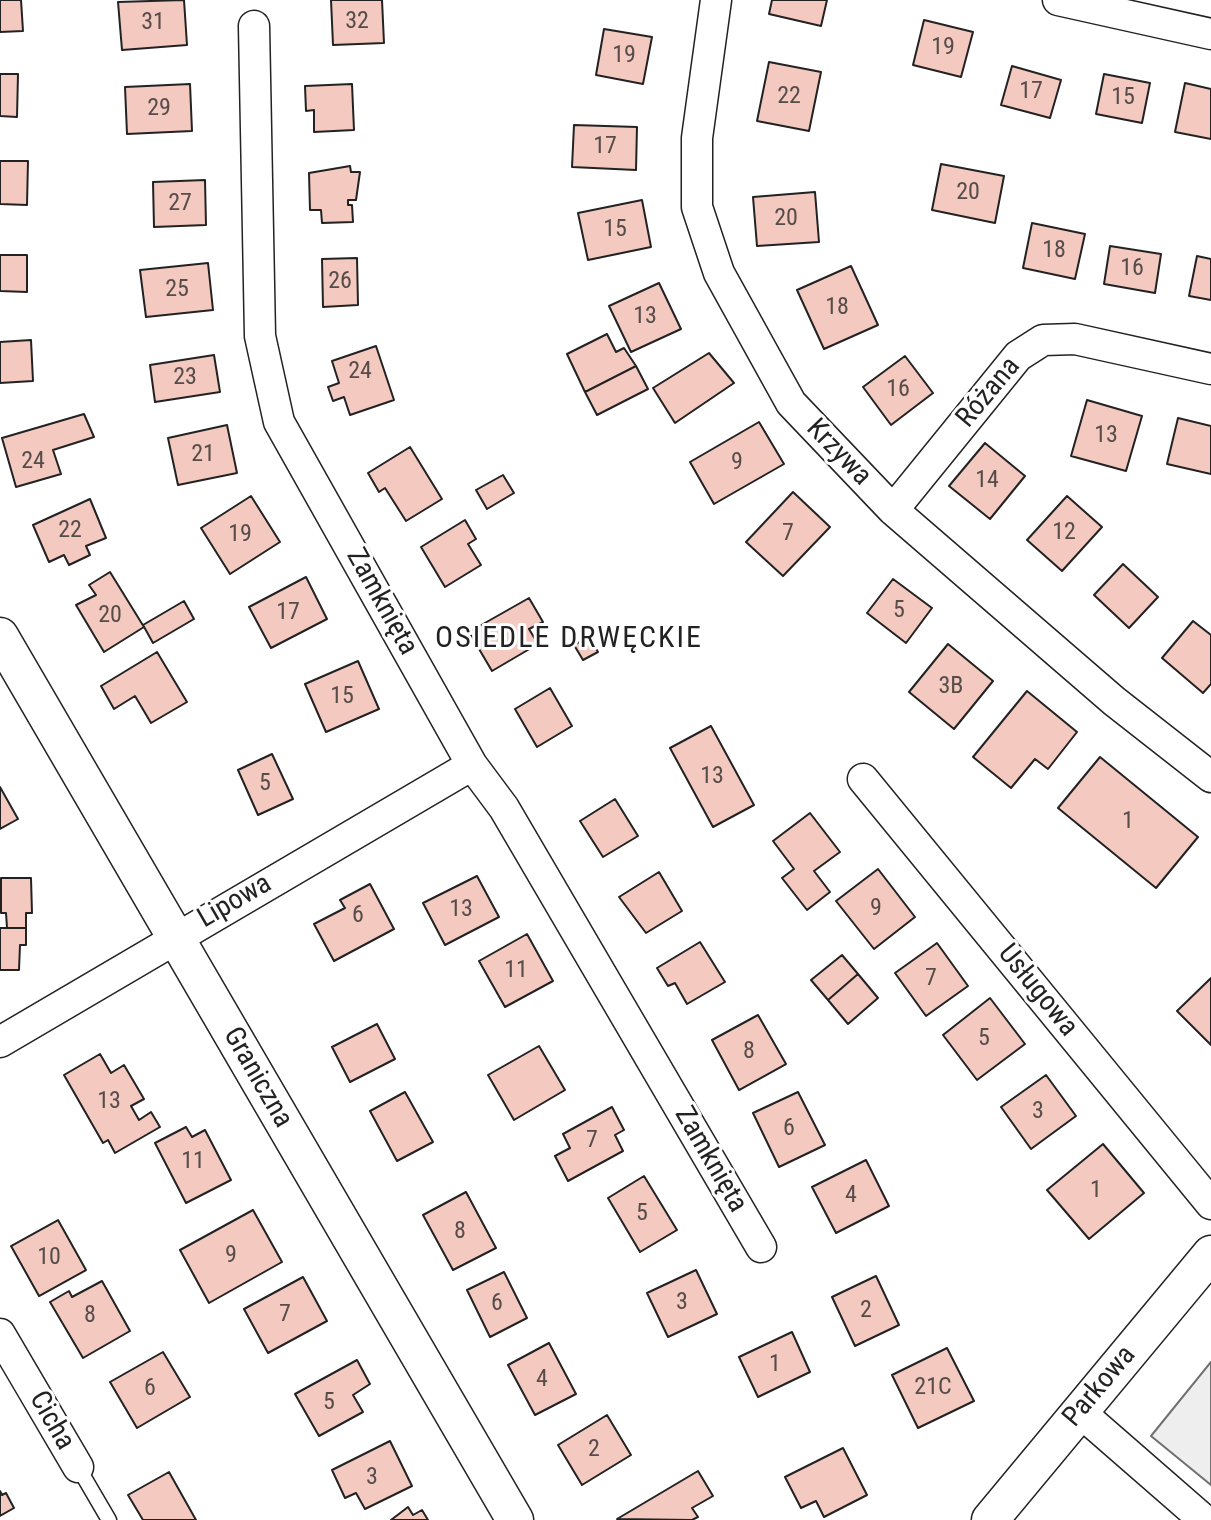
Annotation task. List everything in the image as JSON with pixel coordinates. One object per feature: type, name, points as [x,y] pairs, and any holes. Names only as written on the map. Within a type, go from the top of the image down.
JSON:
[{"type":"street","name":"Krzywa","points":[[716,0],[697,138],[697,207],[719,273],[791,403],[893,510],[1114,701],[1211,777]]},
{"type":"street","points":[[1058,0],[1211,34]]},
{"type":"street","name":"Zamknięta","points":[[254,26],[260,336],[279,422],[472,765],[512,822],[761,1247]]},
{"type":"street","name":"Różana","points":[[893,510],[1018,356],[1043,340],[1075,339],[1211,369]]},
{"type":"street","name":"Graniczna","points":[[0,636],[515,1520]]},
{"type":"street","name":"Lipowa","points":[[0,1042],[472,765]]},
{"type":"street","name":"Usługowa","points":[[863,779],[1211,1204]]},
{"type":"street","name":"Parkowa","points":[[990,1520],[1211,1254]]},
{"type":"street","name":"Cicha","points":[[0,1334],[78,1467]]},
{"type":"street","points":[[1080,1412],[1204,1520]]},
{"type":"lane","points":[[78,1467],[109,1520]]},
{"type":"shaded area","points":[[1211,1362],[1211,1485],[1151,1436]]},
{"type":"building","points":[[0,0],[21,0],[23,31],[0,32]]},
{"type":"building","points":[[184,0],[187,45],[122,50],[118,2]]},
{"type":"building","points":[[331,0],[382,0],[384,43],[333,45]]},
{"type":"building","points":[[772,0],[827,0],[821,26],[769,14]]},
{"type":"building","points":[[924,20],[973,32],[961,77],[913,65]]},
{"type":"building","points":[[604,29],[652,37],[643,84],[596,75]]},
{"type":"building","points":[[769,62],[821,72],[809,131],[757,121]]},
{"type":"building","points":[[1012,66],[1061,80],[1050,118],[1001,105]]},
{"type":"building","points":[[0,74],[18,74],[17,117],[0,116]]},
{"type":"building","points":[[1104,74],[1150,83],[1142,123],[1096,114]]},
{"type":"building","points":[[1185,83],[1211,89],[1211,139],[1175,132]]},
{"type":"building","points":[[190,84],[192,131],[127,134],[125,87]]},
{"type":"building","points":[[352,84],[354,130],[314,132],[314,110],[306,111],[305,86]]},
{"type":"building","points":[[574,125],[637,127],[636,170],[572,167]]},
{"type":"building","points":[[0,161],[28,161],[27,205],[0,204]]},
{"type":"building","points":[[941,164],[1004,176],[995,223],[932,210]]},
{"type":"building","points":[[350,166],[351,172],[360,172],[356,200],[348,200],[348,205],[352,205],[353,222],[322,223],[321,210],[310,210],[309,173]]},
{"type":"building","points":[[205,180],[206,225],[154,227],[153,182]]},
{"type":"building","points":[[815,192],[819,242],[757,246],[753,197]]},
{"type":"building","points":[[642,200],[651,247],[588,260],[578,213]]},
{"type":"building","points":[[1032,223],[1085,234],[1075,279],[1023,268]]},
{"type":"building","points":[[1110,246],[1161,254],[1155,293],[1104,284]]},
{"type":"building","points":[[0,255],[27,255],[27,292],[0,291]]},
{"type":"building","points":[[1197,256],[1211,259],[1211,300],[1189,296]]},
{"type":"building","points":[[357,258],[358,305],[323,307],[322,259]]},
{"type":"building","points":[[208,263],[213,310],[146,317],[140,270]]},
{"type":"building","points":[[851,266],[878,325],[824,349],[797,290]]},
{"type":"building","points":[[659,283],[681,329],[631,352],[609,306]]},
{"type":"building","points":[[607,334],[616,352],[624,348],[636,366],[585,392],[567,354]]},
{"type":"building","points":[[31,340],[33,381],[0,383],[0,342]]},
{"type":"building","points":[[376,346],[394,400],[350,415],[344,397],[333,401],[328,387],[339,383],[332,361]]},
{"type":"building","points":[[709,353],[734,383],[675,423],[653,388]]},
{"type":"building","points":[[214,355],[220,392],[155,402],[150,365]]},
{"type":"building","points":[[905,356],[933,393],[891,425],[863,387]]},
{"type":"building","points":[[636,366],[648,389],[597,415],[585,392]]},
{"type":"building","points":[[1087,400],[1142,416],[1126,471],[1071,456]]},
{"type":"building","points":[[84,414],[94,437],[53,450],[61,474],[16,487],[2,438]]},
{"type":"building","points":[[1178,418],[1211,426],[1211,474],[1167,464]]},
{"type":"building","points":[[759,422],[784,464],[714,504],[690,462]]},
{"type":"building","points":[[227,425],[237,473],[178,485],[168,438]]},
{"type":"building","points":[[985,443],[1025,476],[990,519],[949,486]]},
{"type":"building","points":[[410,447],[442,499],[406,521],[385,488],[379,492],[368,473]]},
{"type":"building","points":[[503,475],[514,493],[487,509],[476,490]]},
{"type":"building","points":[[793,492],[830,527],[783,576],[746,542]]},
{"type":"building","points":[[251,496],[280,542],[230,574],[201,528]]},
{"type":"building","points":[[1067,496],[1102,527],[1062,571],[1027,540]]},
{"type":"building","points":[[90,499],[106,538],[86,546],[90,555],[69,565],[64,555],[49,562],[33,525]]},
{"type":"building","points":[[465,520],[476,539],[468,544],[481,565],[445,587],[421,547]]},
{"type":"building","points":[[1123,564],[1158,597],[1129,628],[1094,595]]},
{"type":"building","points":[[110,572],[144,627],[104,652],[76,605],[96,595],[89,585]]},
{"type":"building","points":[[306,577],[327,619],[271,648],[249,607]]},
{"type":"building","points":[[893,579],[932,608],[906,643],[867,613]]},
{"type":"building","points":[[529,598],[543,622],[529,629],[538,644],[492,671],[469,632]]},
{"type":"building","points":[[184,601],[194,619],[153,643],[143,625]]},
{"type":"building","points":[[1193,621],[1211,635],[1211,684],[1203,693],[1162,658]]},
{"type":"building","points":[[589,637],[598,652],[583,660],[574,645]]},
{"type":"building","points":[[948,644],[993,681],[954,729],[909,692]]},
{"type":"building","points":[[157,652],[187,702],[151,723],[135,696],[114,709],[101,686]]},
{"type":"building","points":[[358,661],[379,709],[326,732],[305,684]]},
{"type":"building","points":[[550,688],[572,726],[537,747],[515,709]]},
{"type":"building","points":[[1027,691],[1077,732],[1048,769],[1035,759],[1011,788],[973,757]]},
{"type":"building","points":[[711,726],[754,805],[713,827],[670,748]]},
{"type":"building","points":[[272,754],[293,799],[258,815],[238,770]]},
{"type":"building","points":[[1100,757],[1198,837],[1156,888],[1058,808]]},
{"type":"building","points":[[0,787],[18,819],[0,829]]},
{"type":"building","points":[[615,799],[638,836],[603,857],[580,821]]},
{"type":"building","points":[[810,813],[840,852],[814,871],[830,892],[807,910],[782,878],[794,869],[773,841]]},
{"type":"building","points":[[878,869],[915,917],[874,949],[836,901]]},
{"type":"building","points":[[659,872],[682,911],[646,933],[619,897]]},
{"type":"building","points":[[477,876],[499,917],[445,945],[423,903]]},
{"type":"building","points":[[1,878],[31,878],[32,913],[26,913],[26,928],[7,928],[6,913],[1,913]]},
{"type":"building","points":[[370,884],[394,929],[334,961],[314,924],[345,908],[340,900]]},
{"type":"building","points":[[0,928],[26,928],[26,945],[20,945],[19,970],[0,970]]},
{"type":"building","points":[[527,934],[553,981],[505,1007],[479,961]]},
{"type":"building","points":[[700,942],[725,982],[687,1004],[675,983],[668,986],[657,968]]},
{"type":"building","points":[[937,943],[968,986],[926,1016],[895,973]]},
{"type":"building","points":[[842,955],[858,974],[828,1000],[811,980]]},
{"type":"building","points":[[858,974],[878,998],[848,1024],[828,1000]]},
{"type":"building","points":[[1211,978],[1211,1045],[1177,1011]]},
{"type":"building","points":[[990,998],[1025,1044],[977,1080],[943,1035]]},
{"type":"building","points":[[758,1015],[786,1064],[739,1090],[712,1040]]},
{"type":"building","points":[[377,1024],[395,1059],[350,1082],[332,1047]]},
{"type":"building","points":[[539,1046],[565,1090],[514,1120],[488,1075]]},
{"type":"building","points":[[100,1054],[111,1073],[124,1065],[144,1099],[131,1106],[139,1120],[151,1112],[160,1127],[115,1153],[108,1140],[103,1143],[64,1075]]},
{"type":"building","points":[[1046,1075],[1076,1116],[1031,1149],[1001,1107]]},
{"type":"building","points":[[405,1092],[433,1142],[397,1161],[370,1111]]},
{"type":"building","points":[[798,1092],[825,1145],[779,1167],[753,1113]]},
{"type":"building","points":[[612,1107],[624,1130],[615,1135],[623,1151],[568,1181],[555,1156],[570,1148],[563,1134]]},
{"type":"building","points":[[186,1127],[192,1137],[205,1130],[231,1180],[186,1203],[155,1143]]},
{"type":"building","points":[[1103,1144],[1144,1193],[1089,1239],[1047,1190]]},
{"type":"building","points":[[866,1160],[889,1206],[836,1233],[812,1187]]},
{"type":"building","points":[[644,1176],[677,1230],[640,1252],[608,1198]]},
{"type":"building","points":[[466,1192],[496,1248],[453,1270],[423,1215]]},
{"type":"building","points":[[253,1210],[282,1262],[209,1303],[180,1250]]},
{"type":"building","points":[[58,1220],[86,1270],[39,1296],[11,1246]]},
{"type":"building","points":[[696,1270],[717,1314],[668,1337],[647,1293]]},
{"type":"building","points":[[504,1272],[527,1318],[490,1337],[467,1290]]},
{"type":"building","points":[[876,1276],[899,1325],[855,1346],[832,1297]]},
{"type":"building","points":[[303,1277],[327,1321],[268,1353],[244,1309]]},
{"type":"building","points":[[102,1281],[130,1331],[83,1358],[50,1302],[69,1291],[72,1297]]},
{"type":"building","points":[[792,1332],[810,1372],[758,1397],[739,1357]]},
{"type":"building","points":[[549,1343],[576,1394],[535,1415],[508,1365]]},
{"type":"building","points":[[947,1348],[974,1401],[918,1428],[892,1375]]},
{"type":"building","points":[[163,1352],[190,1397],[137,1428],[110,1382]]},
{"type":"building","points":[[357,1360],[370,1384],[353,1395],[363,1412],[319,1436],[295,1394]]},
{"type":"building","points":[[607,1415],[631,1455],[582,1485],[558,1445]]},
{"type":"building","points":[[390,1441],[412,1486],[365,1509],[356,1493],[345,1498],[332,1470]]},
{"type":"building","points":[[843,1448],[867,1495],[824,1517],[816,1501],[801,1508],[785,1477]]},
{"type":"building","points":[[698,1471],[713,1496],[692,1508],[698,1517],[692,1520],[617,1519]]},
{"type":"building","points":[[169,1472],[196,1520],[143,1520],[128,1495]]},
{"type":"building","points":[[0,1491],[2,1495],[6,1493],[14,1508],[0,1516]]},
{"type":"building","points":[[408,1507],[413,1515],[422,1510],[428,1520],[391,1520]]},
{"type":"district","name":"OSIEDLE DRWĘCKIE","points":[[569,639]]}]
